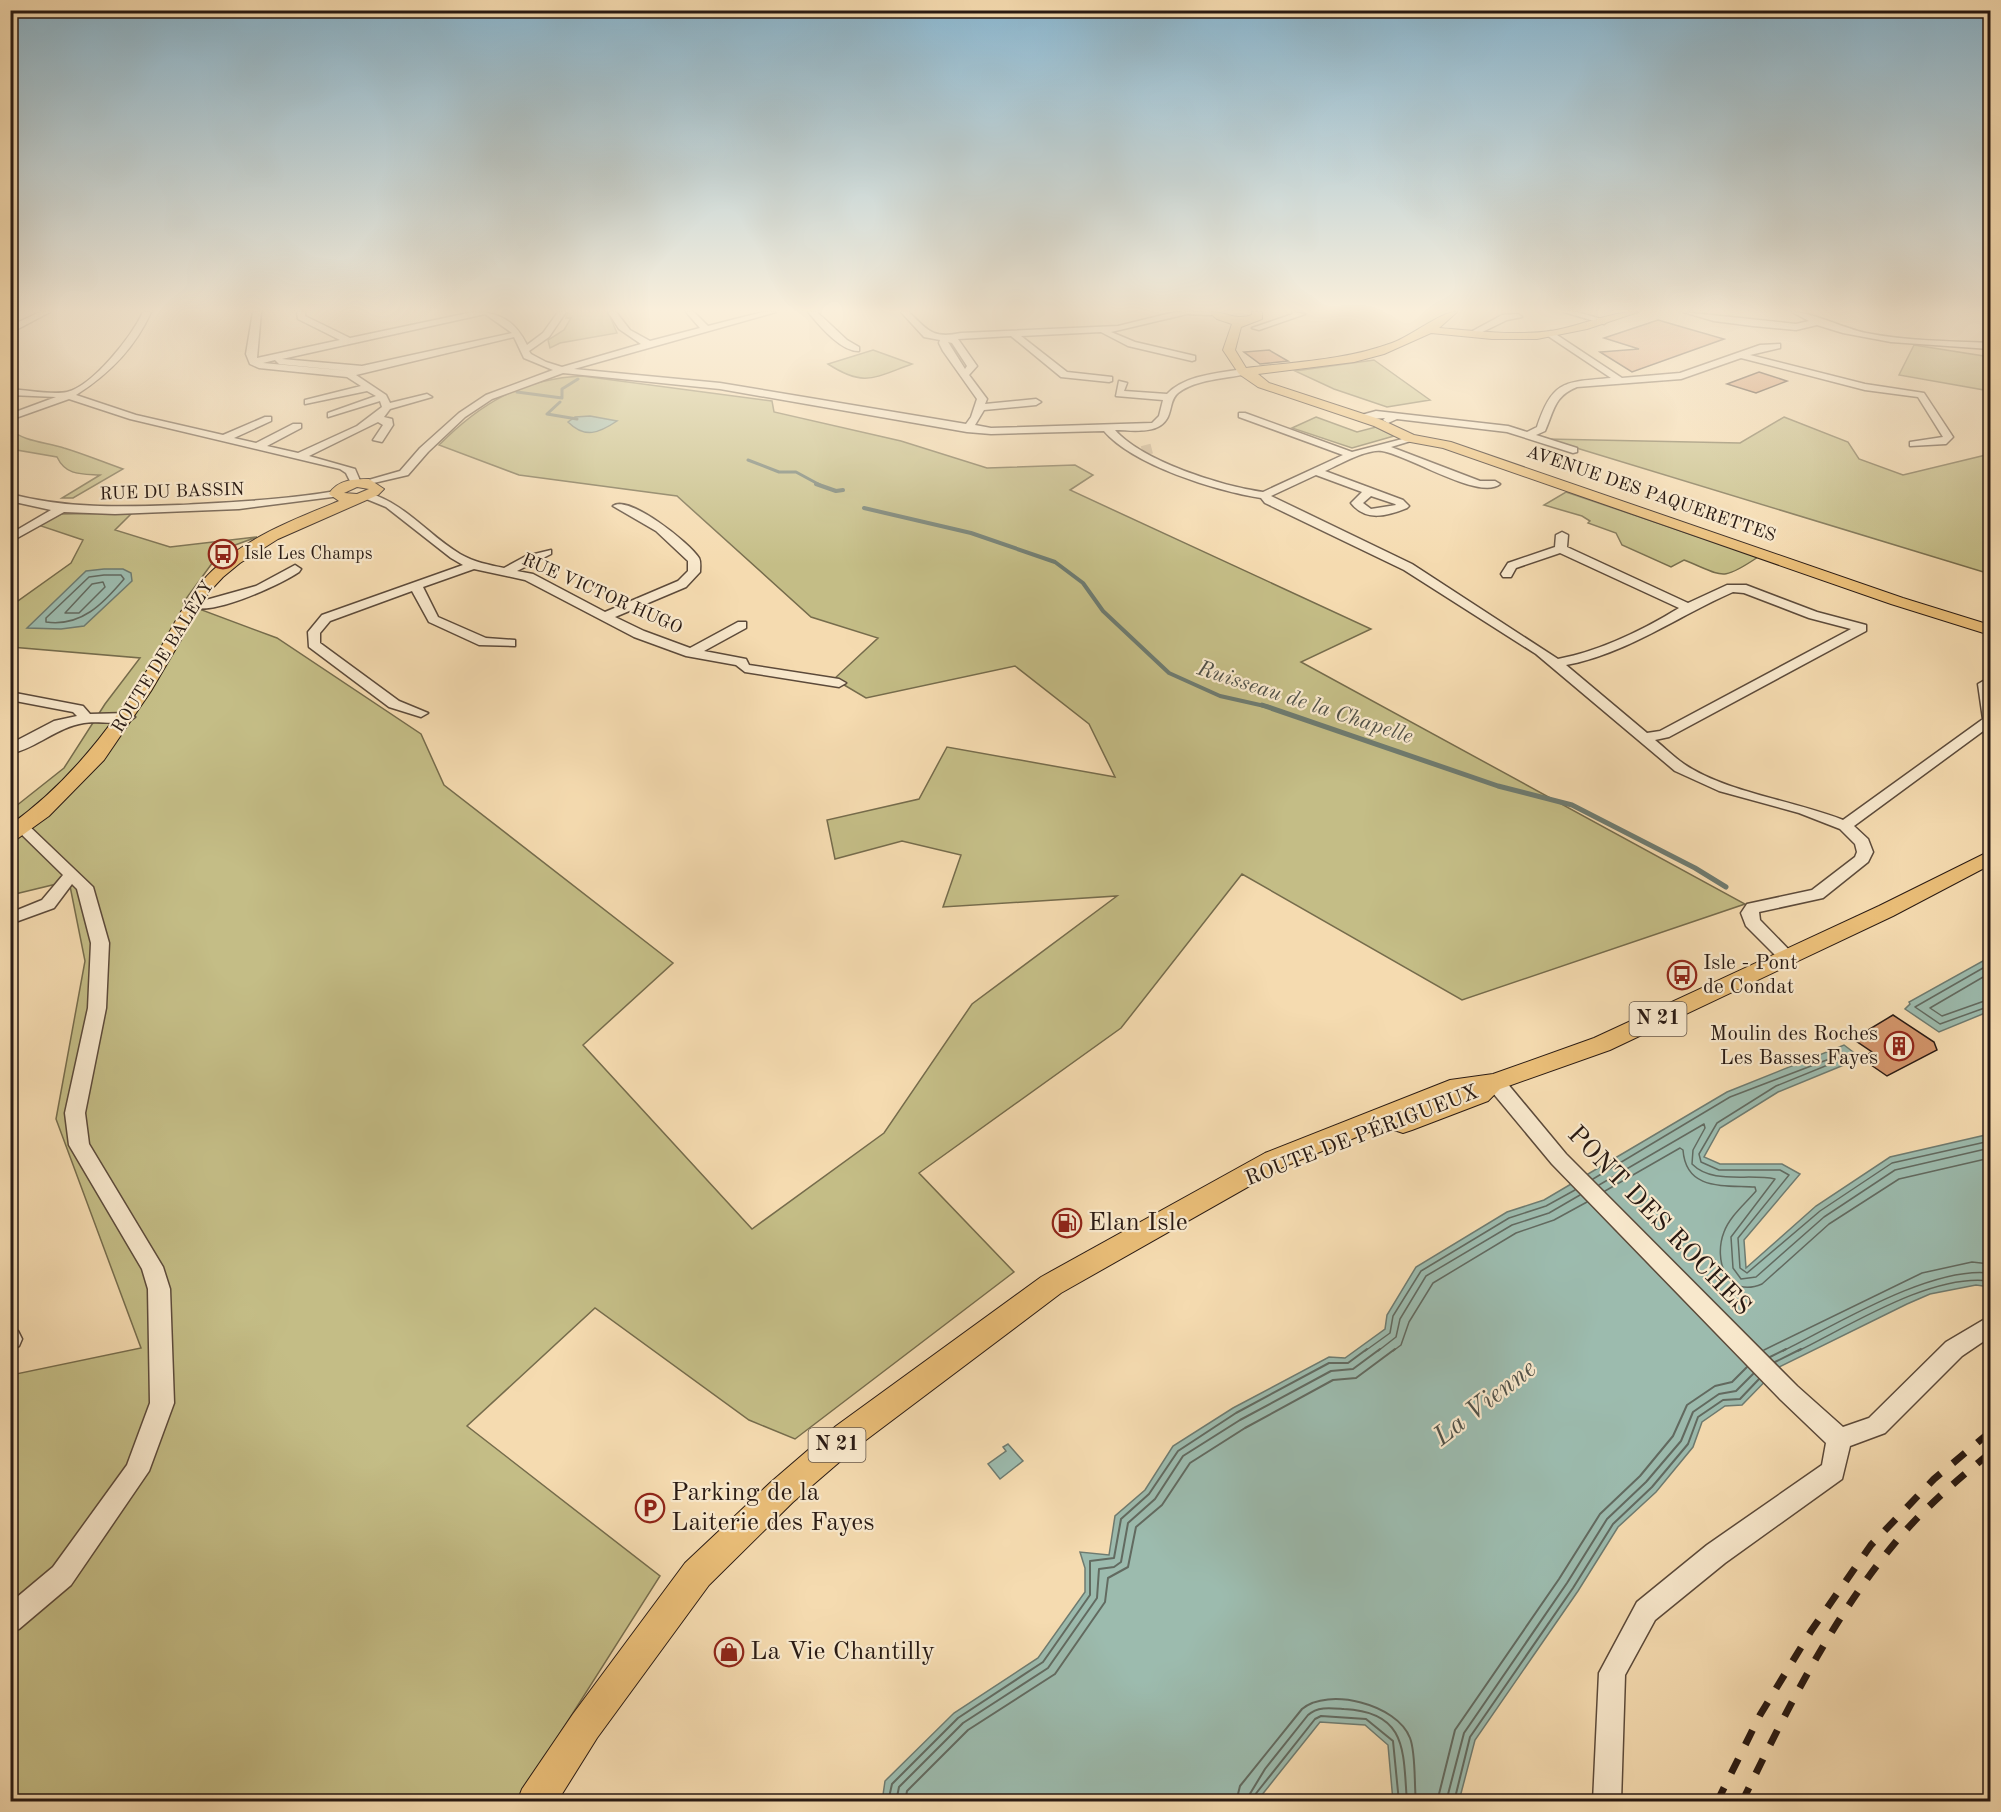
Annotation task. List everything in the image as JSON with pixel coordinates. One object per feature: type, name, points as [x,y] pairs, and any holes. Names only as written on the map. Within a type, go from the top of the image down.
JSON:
[{"type":"main road","name":"AVENUE DES PAQUERETTES","points":[[1299,397],[1378,423],[1410,438],[1446,445],[1897,601],[1990,630]]},
{"type":"main road","name":"ROUTE DE BALÉZY","points":[[16,831],[88,766],[128,717],[194,605],[215,576],[236,558],[355,494]]},
{"type":"main road","name":"N 21","points":[[1495,1082],[1602,1044],[1886,911],[1990,857]]},
{"type":"main road","name":"ROUTE DE PÉRIGUEUX","points":[[535,1802],[585,1726],[697,1574],[789,1486],[847,1436],[1051,1285],[1228,1188],[1479,1095],[1495,1082]]},
{"type":"street","points":[[10,417],[63,397]]},
{"type":"street","name":"RUE VICTOR HUGO","points":[[72,397],[133,417],[344,467],[351,471],[355,494],[390,505],[455,556],[473,566],[528,576],[603,617],[639,634],[691,653],[741,662],[745,668],[839,683]]},
{"type":"street","points":[[308,402],[330,397]]},
{"type":"street","points":[[380,397],[385,402]]},
{"type":"street","points":[[332,415],[385,402],[427,397]]},
{"type":"street","points":[[355,494],[404,473],[424,450],[462,415],[490,397]]},
{"type":"street","points":[[781,397],[967,429],[1016,433],[1157,425],[1168,411],[1169,397],[1162,397]]},
{"type":"street","points":[[967,429],[973,423],[981,407],[980,397]]},
{"type":"street","points":[[1530,434],[1542,429],[1553,397]]},
{"type":"street","points":[[1914,444],[1946,441],[1948,437],[1922,397]]},
{"type":"street","points":[[378,419],[385,402]]},
{"type":"street","points":[[981,407],[1036,402]]},
{"type":"street","points":[[1359,417],[1376,414],[1508,429],[1530,434],[1573,450]]},
{"type":"street","points":[[1242,415],[1352,455]]},
{"type":"street","points":[[1378,423],[1395,416]]},
{"type":"street","points":[[226,438],[268,419]]},
{"type":"street","points":[[300,456],[378,419],[388,421],[378,441]]},
{"type":"street","points":[[260,446],[297,426]]},
{"type":"street","points":[[1108,429],[1164,467],[1264,495],[1269,501],[1407,567],[1556,663],[1664,757],[1699,779],[1804,810],[1845,826],[1862,843],[1865,852],[1862,859],[1817,894],[1753,908],[1749,913],[1752,922],[1787,957]]},
{"type":"street","points":[[1264,495],[1352,455],[1410,438]]},
{"type":"street","points":[[1382,447],[1479,484],[1495,484]]},
{"type":"street","points":[[1315,471],[1370,491]]},
{"type":"street","name":"RUE DU BASSIN","points":[[10,497],[60,510],[96,512],[281,504],[355,494]]},
{"type":"street","points":[[603,617],[682,584],[694,572],[694,560],[670,534],[636,512],[619,506]]},
{"type":"street","points":[[10,539],[60,510]]},
{"type":"street","points":[[1561,549],[1562,535]]},
{"type":"street","points":[[1507,574],[1512,566],[1561,549],[1689,608]]},
{"type":"street","points":[[508,571],[530,558],[547,552]]},
{"type":"street","points":[[422,713],[394,704],[314,645],[314,632],[326,618],[473,566]]},
{"type":"street","points":[[194,605],[245,594],[285,577],[295,569]]},
{"type":"street","points":[[416,586],[433,619],[483,642],[510,643]]},
{"type":"street","points":[[1556,663],[1578,659],[1659,626],[1725,588],[1746,589],[1813,615],[1862,628],[1664,734],[1644,738]]},
{"type":"street","points":[[691,653],[742,625]]},
{"type":"street","points":[[1845,826],[1990,720],[1985,684]]},
{"type":"street","points":[[10,696],[78,709],[86,718]]},
{"type":"street","points":[[10,750],[59,724],[86,718],[128,717]]},
{"type":"street","points":[[10,1620],[62,1576],[99,1527],[137,1471],[162,1403],[159,1289],[152,1267],[79,1145],[75,1113],[97,1008],[100,943],[85,887],[72,874],[16,831]]},
{"type":"street","points":[[10,919],[48,904],[72,874]]},
{"type":"street","name":"PONT DES ROCHES","points":[[1495,1082],[1559,1159],[1789,1393],[1839,1439]]},
{"type":"street","points":[[1607,1802],[1612,1673],[1646,1611],[1716,1554],[1794,1501],[1833,1471],[1839,1439],[1877,1426],[1954,1349],[1990,1325]]},
{"type":"shaded area","points":[[502,397],[738,397],[772,401],[774,412],[901,441],[987,468],[1075,465],[1093,475],[1070,490],[1371,629],[1301,662],[1745,904],[1462,1000],[1242,874],[1121,1028],[919,1173],[1014,1272],[795,1439],[749,1420],[595,1308],[467,1426],[660,1576],[517,1801],[11,1802],[11,1375],[141,1348],[56,1119],[85,961],[69,881],[11,895],[11,810],[64,768],[105,704],[140,658],[11,647],[11,606],[71,563],[83,540],[38,525],[61,514],[132,513],[115,530],[170,547],[257,537],[227,548],[213,562],[183,603],[277,638],[421,734],[444,785],[673,963],[583,1045],[752,1229],[884,1133],[972,1004],[1117,896],[943,907],[961,855],[902,841],[835,859],[827,820],[919,799],[947,747],[1115,777],[1089,724],[1015,666],[866,698],[834,679],[878,638],[811,617],[677,496],[519,475],[439,445],[470,417]]},
{"type":"shaded area","points":[[1356,397],[1425,397],[1430,400],[1387,407]]},
{"type":"shaded area","points":[[1316,417],[1357,432],[1376,427],[1394,436],[1352,448],[1292,428]]},
{"type":"shaded area","points":[[1784,417],[1848,442],[1859,459],[1903,475],[1990,454],[1990,574],[1547,439],[1740,443]]},
{"type":"shaded area","points":[[10,429],[28,439],[71,450],[123,469],[73,498],[62,498],[100,475],[70,471],[57,457],[11,449]]},
{"type":"shaded area","points":[[1566,492],[1758,557],[1736,570],[1722,574],[1684,560],[1671,567],[1622,545],[1616,533],[1588,523],[1590,521],[1582,516],[1544,505]]},
{"type":"water","points":[[590,416],[617,421],[604,429],[592,432],[580,431],[568,422],[575,417]]},
{"type":"water","points":[[123,569],[131,573],[132,581],[84,626],[61,629],[27,628],[86,571]]},
{"type":"water","points":[[1990,957],[1990,1011],[1939,1032],[1905,1009],[1910,1004],[1909,1002]]},
{"type":"water","name":"La Vienne","points":[[1844,1045],[1861,1058],[1778,1092],[1720,1128],[1704,1157],[1720,1164],[1782,1164],[1800,1174],[1744,1240],[1746,1268],[1816,1206],[1890,1157],[1990,1134],[1990,1287],[1976,1285],[1930,1294],[1907,1304],[1779,1367],[1742,1405],[1725,1406],[1702,1422],[1693,1447],[1656,1492],[1618,1527],[1578,1591],[1475,1740],[1459,1801],[1393,1801],[1388,1745],[1365,1725],[1320,1722],[1257,1801],[882,1802],[885,1781],[954,1713],[1038,1658],[1085,1592],[1085,1568],[1080,1552],[1109,1555],[1115,1516],[1145,1490],[1173,1446],[1233,1408],[1329,1357],[1345,1358],[1385,1329],[1387,1315],[1416,1267],[1507,1212],[1544,1200],[1727,1092]]},
{"type":"water","points":[[1008,1444],[1023,1461],[1000,1479],[988,1464],[1006,1451],[1003,1447]]},
{"type":"building","name":"Moulin des Roches Les Basses Fayes","points":[[1893,1015],[1934,1042],[1937,1050],[1887,1076],[1861,1058],[1872,1052],[1853,1039]]},
{"type":"waterway","points":[[551,397],[562,397]]},
{"type":"waterway","name":"Ruisseau de la Chapelle","points":[[560,402],[547,414],[577,419]]},
{"type":"waterway","points":[[748,460],[779,472],[796,472],[820,485]]},
{"type":"waterway","points":[[816,484],[836,491],[843,490]]},
{"type":"waterway","name":"Ruisseau de la Chapelle","points":[[864,508],[971,533],[1055,562],[1083,583],[1103,611],[1169,673],[1220,696],[1266,706]]},
{"type":"waterway","name":"Ruisseau de la Chapelle","points":[[1266,706],[1498,786],[1572,805],[1695,868],[1726,887]]},
{"type":"tunnel","points":[[1142,451],[1154,448]]},
{"type":"railway","points":[[1717,1802],[1760,1715],[1811,1631],[1871,1545],[1934,1479],[1990,1432]]},
{"type":"railway","points":[[1742,1802],[1810,1668],[1871,1573],[1916,1519],[1990,1453]]},
{"type":"place","name":"Isle Les Champs","points":[[223,554]]},
{"type":"place","name":"Isle - Pont de Condat","points":[[1682,975]]},
{"type":"place","name":"Moulin des Roches Les Basses Fayes","points":[[1899,1046]]},
{"type":"place","name":"Elan Isle","points":[[1067,1223]]},
{"type":"place","name":"Parking de la Laiterie des Fayes","points":[[650,1508]]},
{"type":"place","name":"La Vie Chantilly","points":[[729,1652]]}]
